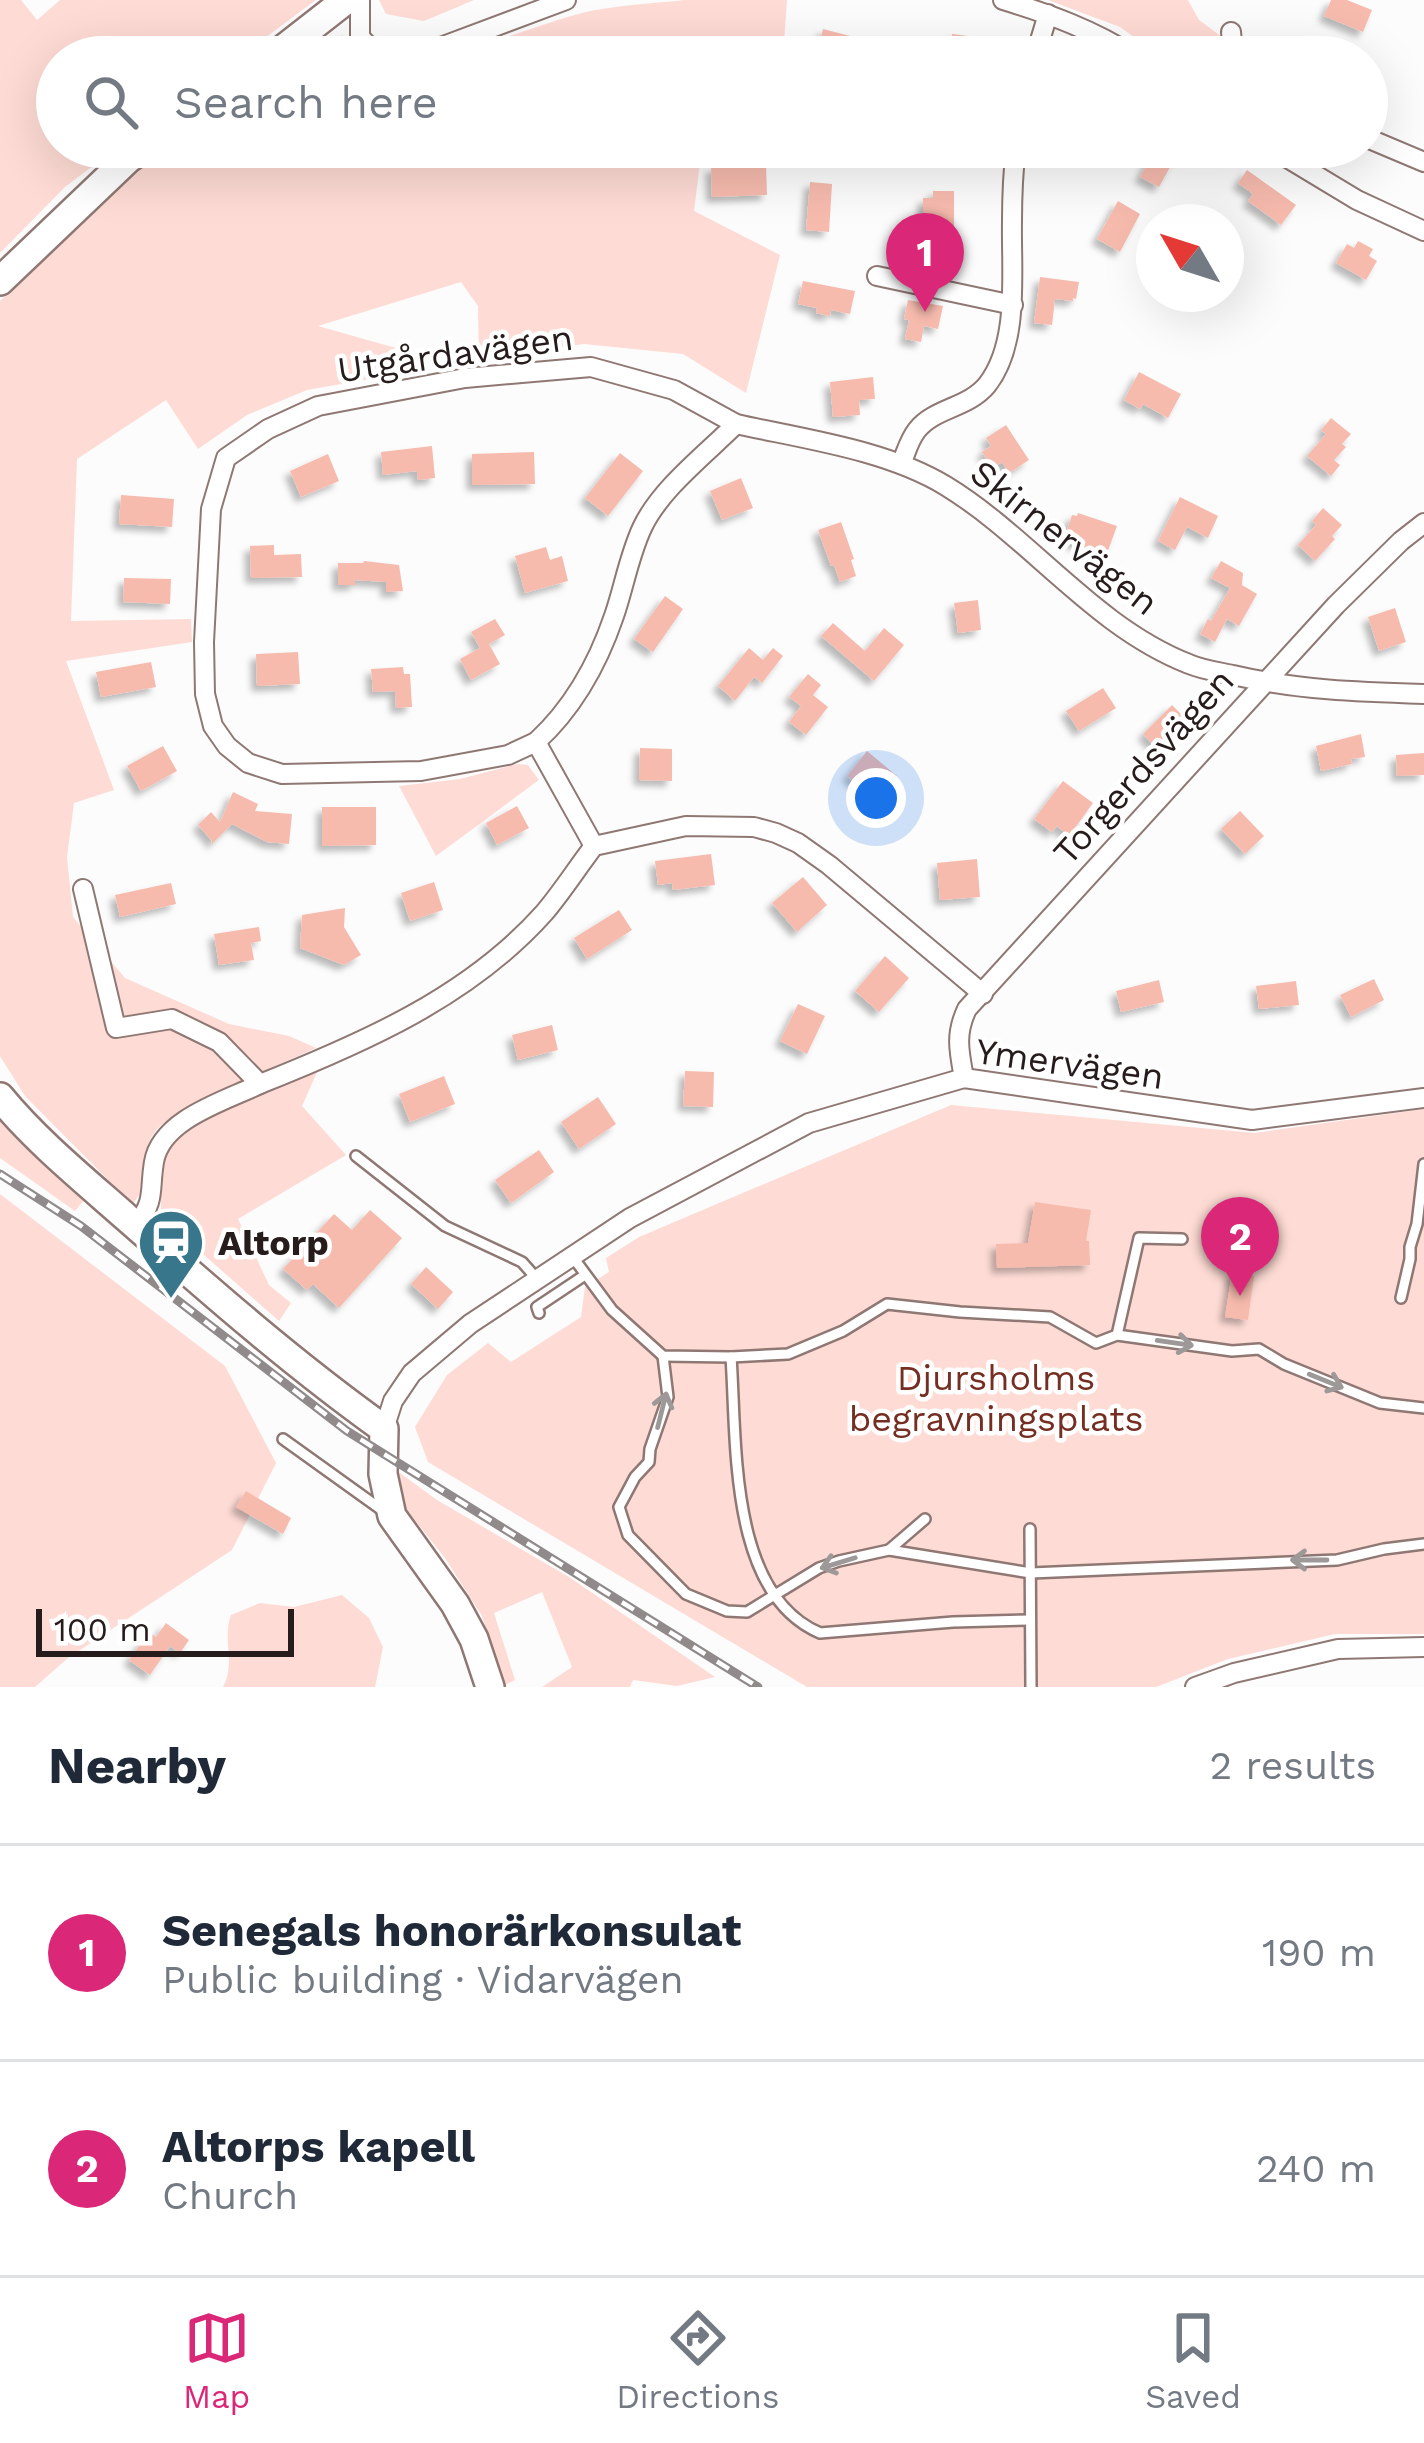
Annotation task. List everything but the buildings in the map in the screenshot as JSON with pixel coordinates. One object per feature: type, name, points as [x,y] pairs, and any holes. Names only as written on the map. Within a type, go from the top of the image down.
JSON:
[{"type":"street","points":[[300,36],[346,0]]},
{"type":"street","points":[[360,0],[360,36]]},
{"type":"street","points":[[470,36],[566,0]]},
{"type":"street","points":[[1003,0],[1100,36]]},
{"type":"street","points":[[1041,36],[1048,14]]},
{"type":"street","points":[[1231,32],[1231,36]]},
{"type":"street","points":[[1388,147],[1424,162]]},
{"type":"street","points":[[0,281],[119,168]]},
{"type":"street","points":[[901,464],[921,424],[968,402],[984,389],[999,366],[1012,305],[1015,168]]},
{"type":"street","points":[[1304,168],[1357,200],[1424,231]]},
{"type":"street","points":[[877,275],[1012,305]]},
{"type":"street","name":"Utgårdavägen","points":[[536,742],[508,755],[422,771],[282,774],[248,764],[227,746],[213,726],[205,694],[204,642],[211,509],[226,458],[268,428],[318,406],[465,378],[591,367],[674,390],[736,424]]},
{"type":"street","points":[[593,846],[536,742],[572,701],[596,659],[645,522],[676,482],[736,424]]},
{"type":"street","name":"Skirnervägen","points":[[736,424],[901,464],[945,485],[1098,608],[1190,665],[1263,682],[1340,692],[1424,694]]},
{"type":"street","name":"Torgerdsvägen","points":[[964,1078],[957,1041],[967,1009],[1263,682],[1424,523]]},
{"type":"street","points":[[136,1226],[151,1205],[155,1156],[162,1139],[178,1124],[352,1045],[459,989],[544,912],[593,846],[686,826],[754,827],[776,833],[829,865],[982,994]]},
{"type":"street","points":[[83,890],[116,1028],[172,1019],[219,1042],[260,1084]]},
{"type":"street","name":"Ymervägen","points":[[384,1429],[393,1401],[412,1373],[470,1324],[630,1218],[808,1123],[964,1078],[1252,1120],[1424,1098]]},
{"type":"street","points":[[0,1096],[136,1226],[294,1361],[384,1429],[383,1474],[392,1516],[455,1604],[490,1687]]},
{"type":"street","points":[[1196,1687],[1234,1673],[1338,1649],[1424,1647]]},
{"type":"lane","points":[[356,1156],[445,1226],[522,1262],[537,1279]]},
{"type":"lane","points":[[1401,1298],[1418,1224],[1424,1164]]},
{"type":"lane","points":[[1117,1335],[1139,1238],[1182,1239]]},
{"type":"lane","points":[[572,1256],[612,1310],[663,1356],[788,1354],[843,1331],[887,1304],[1050,1317],[1096,1342],[1117,1335],[1232,1351],[1259,1349],[1380,1403],[1424,1408]]},
{"type":"lane","points":[[1410,1258],[1424,1259]]},
{"type":"lane","points":[[539,1313],[537,1307],[585,1275]]},
{"type":"lane","points":[[663,1356],[668,1397],[649,1462],[619,1507],[628,1535],[686,1594],[727,1611],[747,1612],[819,1568],[889,1550],[1031,1573],[1337,1560],[1424,1544]]},
{"type":"lane","points":[[731,1358],[740,1477],[753,1556],[775,1596],[802,1625],[820,1633],[1030,1620]]},
{"type":"lane","points":[[283,1438],[392,1516]]},
{"type":"lane","points":[[889,1550],[925,1519]]},
{"type":"lane","points":[[1030,1529],[1031,1687]]},
{"type":"green space","points":[[0,0],[21,0],[37,20],[60,0],[316,0],[267,36],[36,36],[36,168],[90,168],[0,253]]},
{"type":"green space","points":[[379,0],[474,0],[424,21],[386,14]]},
{"type":"green space","points":[[684,0],[787,0],[784,36],[510,36],[594,10]]},
{"type":"green space","points":[[1048,0],[1188,0],[1199,20],[1221,36],[1133,36]]},
{"type":"green space","points":[[140,168],[699,168],[694,211],[780,255],[746,393],[683,354],[584,344],[479,359],[478,306],[461,282],[318,326],[410,352],[415,371],[307,390],[247,415],[198,449],[166,400],[77,459],[71,621],[191,619],[192,642],[66,661],[114,790],[74,803],[67,857],[73,917],[125,978],[229,1024],[289,1036],[316,1048],[213,1094],[160,1126],[148,1147],[143,1187],[132,1204],[25,1096],[0,1056],[0,301]]},
{"type":"green space","points":[[528,765],[539,780],[436,856],[399,786],[460,779]]},
{"type":"green space","points":[[318,1070],[302,1106],[346,1155],[238,1219],[269,1285],[291,1303],[279,1321],[162,1218],[161,1170],[172,1143],[182,1133],[240,1102]]},
{"type":"green space","name":"Djursholms begravningsplats","points":[[951,1105],[1255,1133],[1424,1109],[1424,1634],[1335,1634],[1228,1659],[1156,1687],[807,1687],[428,1462],[415,1427],[447,1375],[488,1343],[511,1362],[581,1317],[585,1287],[609,1272],[606,1258],[639,1237]]},
{"type":"green space","points":[[0,1114],[85,1199],[75,1211],[0,1158]]},
{"type":"green space","points":[[0,1194],[225,1366],[276,1463],[232,1550],[68,1658],[35,1687],[0,1687]]},
{"type":"green space","points":[[393,1468],[437,1500],[569,1577],[715,1677],[677,1686],[633,1680],[630,1687],[542,1687],[572,1667],[542,1592],[494,1613],[515,1680],[501,1687],[482,1616],[445,1558],[397,1498]]},
{"type":"green space","points":[[342,1595],[369,1618],[383,1647],[375,1687],[223,1687],[231,1615],[260,1603],[294,1607]]},
{"type":"railway","points":[[0,1174],[81,1226],[347,1431],[758,1687]]},
{"type":"place","name":"Senegals honorärkonsulat","points":[[925,312]]},
{"type":"place","name":"Altorps kapell","points":[[1240,1296]]},
{"type":"place","name":"Altorp","points":[[171,1301]]}]
